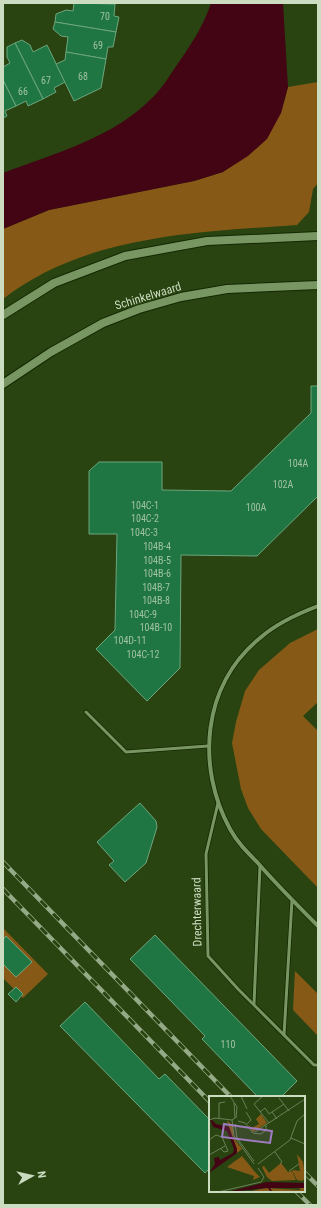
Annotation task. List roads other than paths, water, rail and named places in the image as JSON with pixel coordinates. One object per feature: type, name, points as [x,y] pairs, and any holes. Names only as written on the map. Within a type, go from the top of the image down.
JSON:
[{"type":"street","points":[[3,314],[54,283],[125,256],[207,241],[318,236]]},
{"type":"street","name":"Schinkelwaard","points":[[3,384],[51,352],[103,323],[139,309],[181,297],[227,289],[318,285]]},
{"type":"street","name":"Drechterwaard","points":[[318,606],[296,614],[275,626],[258,639],[241,658],[232,671],[217,700],[208,746],[210,774],[218,803],[230,830],[260,866],[318,926]]},
{"type":"lane","points":[[86,712],[126,752],[208,746]]},
{"type":"lane","name":"Drechterwaard","points":[[218,803],[206,854],[208,956],[314,1065],[318,1065]]},
{"type":"lane","points":[[254,1004],[260,866]]},
{"type":"lane","points":[[284,1035],[292,900]]},
{"type":"railway","points":[[3,862],[230,1096]]},
{"type":"railway","points":[[3,889],[209,1101]]},
{"type":"railway","points":[[305,1173],[318,1186]]},
{"type":"railway","points":[[297,1192],[310,1205]]}]
